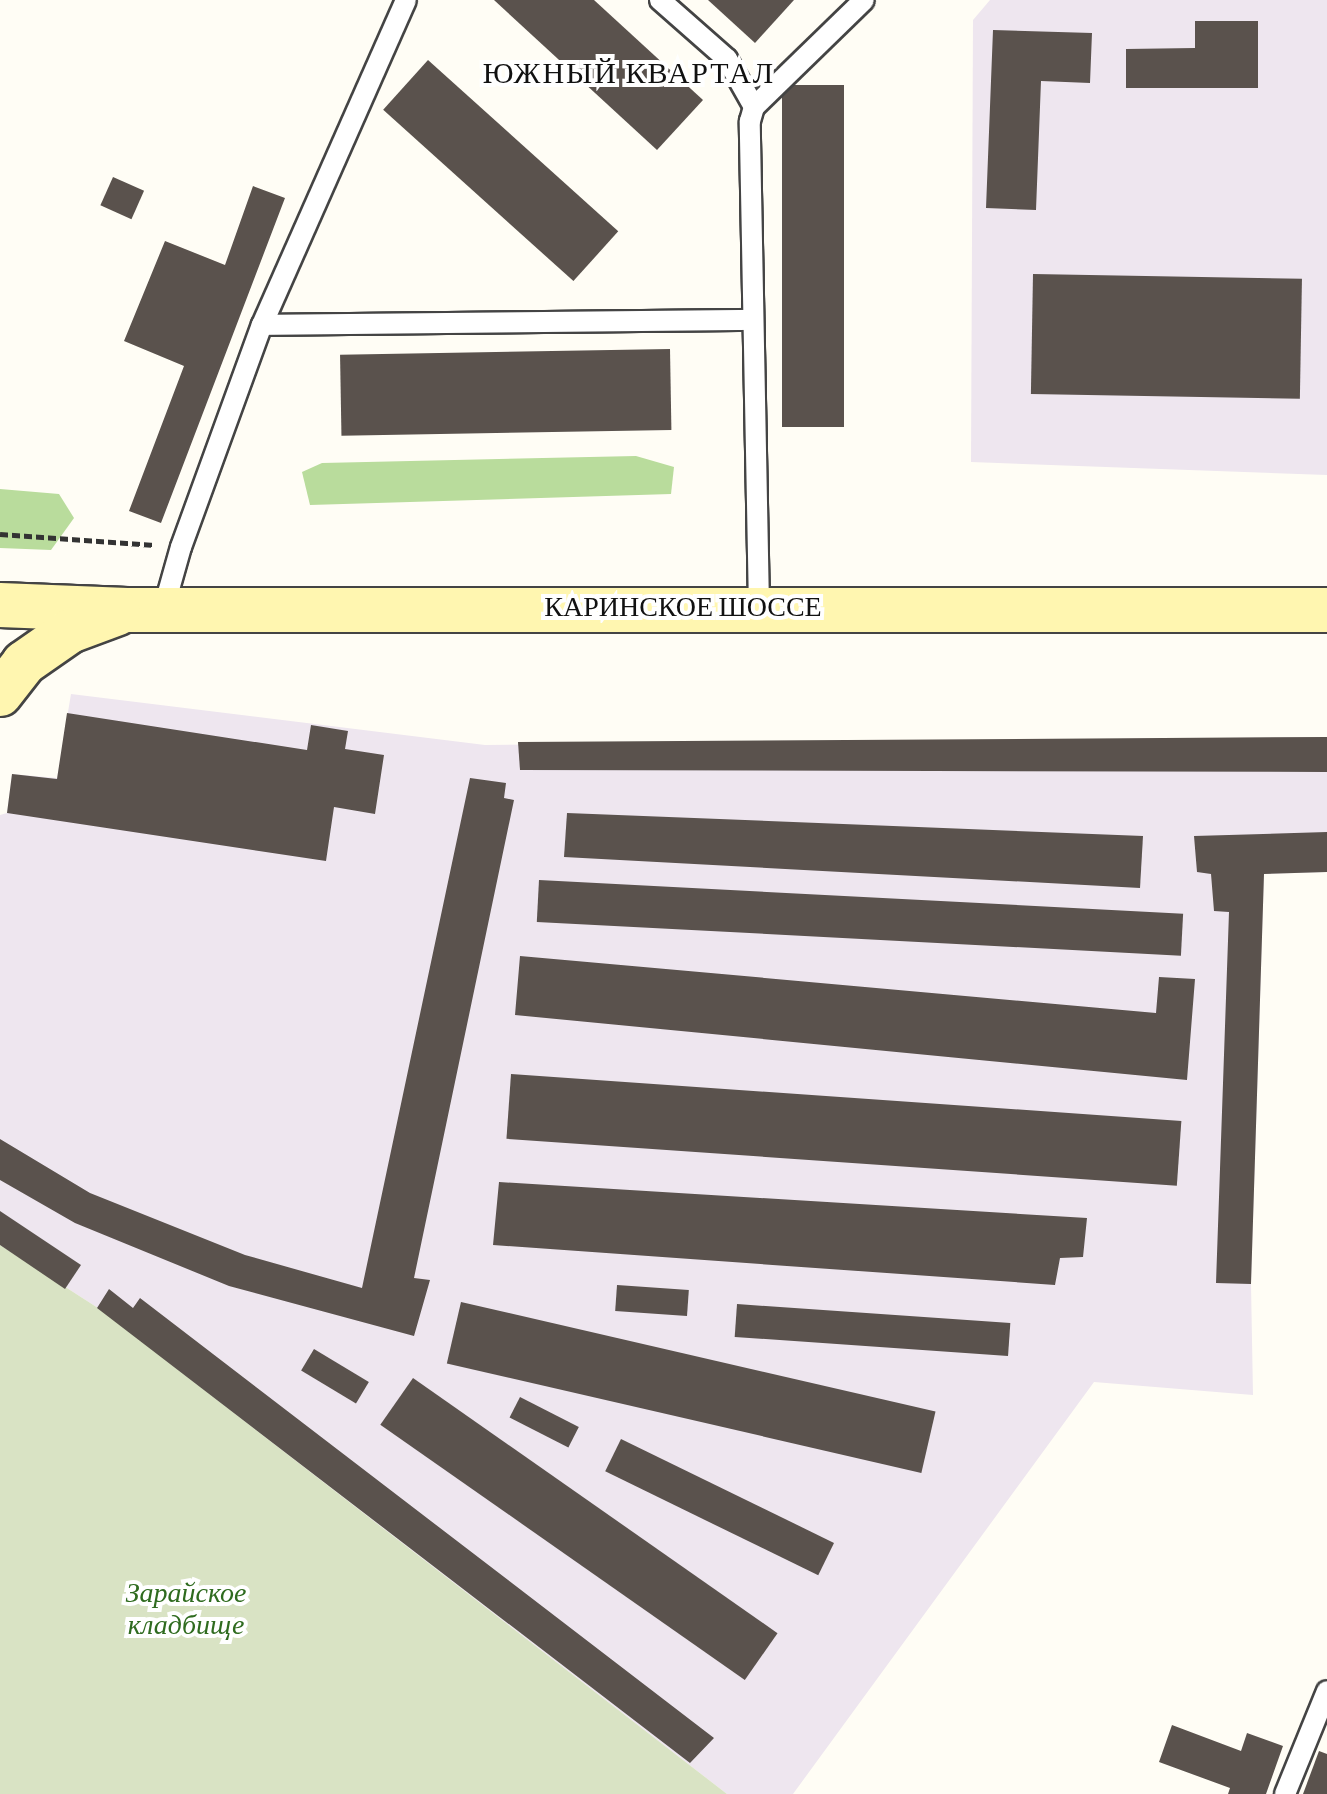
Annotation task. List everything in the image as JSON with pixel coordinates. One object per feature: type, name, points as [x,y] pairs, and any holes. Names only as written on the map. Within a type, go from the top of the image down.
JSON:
[{"type":"main road","name":"КАРИНСКОЕ ШОССЕ","points":[[20,605],[146,608],[1327,610]]},
{"type":"main road","points":[[0,694],[24,663],[70,631],[146,608]]},
{"type":"lane","points":[[146,608],[181,547],[262,325],[406,0]]},
{"type":"lane","points":[[660,0],[727,59],[754,107],[753,320],[759,607]]},
{"type":"lane","points":[[754,107],[864,0]]},
{"type":"lane","points":[[262,325],[753,320]]},
{"type":"lane","points":[[1285,1794],[1318,1737],[1327,1691]]},
{"type":"path","points":[[0,534],[181,547]]},
{"type":"shaded area","points":[[990,0],[1327,0],[1327,475],[971,462],[973,20]]},
{"type":"shaded area","points":[[71,694],[485,745],[1327,737],[1327,872],[1264,874],[1251,1284],[1253,1395],[1094,1382],[793,1794],[727,1794],[98,1308],[0,1245],[0,815],[7,813],[12,774],[57,778]]},
{"type":"green space","points":[[636,456],[674,467],[671,494],[310,505],[302,472],[322,463]]},
{"type":"green space","points":[[0,489],[59,494],[74,518],[51,550],[0,548]]},
{"type":"green space","name":"Зарайское кладбище","points":[[0,1245],[98,1308],[727,1794],[0,1794]]},
{"type":"building","points":[[494,0],[594,0],[703,100],[657,150]]},
{"type":"building","points":[[708,0],[794,0],[755,43]]},
{"type":"building","points":[[1195,21],[1258,21],[1258,88],[1126,88],[1126,49],[1195,48]]},
{"type":"building","points":[[993,30],[1092,33],[1090,83],[1041,81],[1036,210],[986,208]]},
{"type":"building","points":[[428,60],[618,231],[573,281],[383,110]]},
{"type":"building","points":[[782,85],[844,85],[844,427],[782,427]]},
{"type":"building","points":[[113,177],[144,191],[131,219],[100,205]]},
{"type":"building","points":[[253,186],[285,198],[161,523],[129,511],[184,366],[124,341],[165,241],[225,265]]},
{"type":"building","points":[[1033,274],[1302,279],[1300,399],[1031,394]]},
{"type":"building","points":[[670,349],[671,430],[341,436],[340,355]]},
{"type":"building","points":[[67,713],[307,750],[311,725],[348,731],[345,749],[384,755],[375,814],[334,807],[326,861],[7,813],[12,774],[57,779]]},
{"type":"building","points":[[1327,737],[1327,772],[520,770],[518,742]]},
{"type":"building","points":[[470,778],[506,783],[504,798],[514,800],[414,1278],[430,1280],[414,1336],[229,1286],[75,1223],[0,1180],[0,1139],[90,1193],[245,1255],[362,1288]]},
{"type":"building","points":[[567,813],[1143,836],[1140,888],[564,857]]},
{"type":"building","points":[[1327,832],[1327,872],[1264,874],[1251,1284],[1216,1283],[1229,912],[1214,911],[1211,874],[1197,872],[1194,836]]},
{"type":"building","points":[[539,880],[1183,914],[1181,956],[537,922]]},
{"type":"building","points":[[520,956],[1156,1013],[1159,977],[1195,979],[1187,1080],[515,1015]]},
{"type":"building","points":[[511,1074],[1181,1121],[1177,1186],[506,1139]]},
{"type":"building","points":[[499,1182],[1087,1218],[1083,1257],[1060,1258],[1055,1285],[493,1245]]},
{"type":"building","points":[[0,1211],[81,1265],[65,1289],[0,1245]]},
{"type":"building","points":[[617,1285],[689,1290],[687,1316],[615,1311]]},
{"type":"building","points":[[109,1289],[133,1308],[140,1298],[714,1738],[690,1763],[97,1308]]},
{"type":"building","points":[[461,1302],[936,1412],[921,1473],[447,1363]]},
{"type":"building","points":[[737,1304],[1010,1323],[1008,1356],[735,1337]]},
{"type":"building","points":[[314,1349],[369,1382],[356,1403],[301,1370]]},
{"type":"building","points":[[413,1378],[778,1633],[745,1680],[380,1425]]},
{"type":"building","points":[[520,1397],[579,1427],[568,1447],[510,1417]]},
{"type":"building","points":[[621,1439],[834,1543],[818,1575],[605,1471]]},
{"type":"building","points":[[1172,1725],[1241,1751],[1247,1733],[1283,1746],[1266,1794],[1228,1794],[1230,1788],[1159,1762]]},
{"type":"building","points":[[1319,1751],[1327,1754],[1327,1794],[1303,1794]]},
{"type":"district","name":"ЮЖНЫЙ КВАРТАЛ","points":[[629,73]]}]
